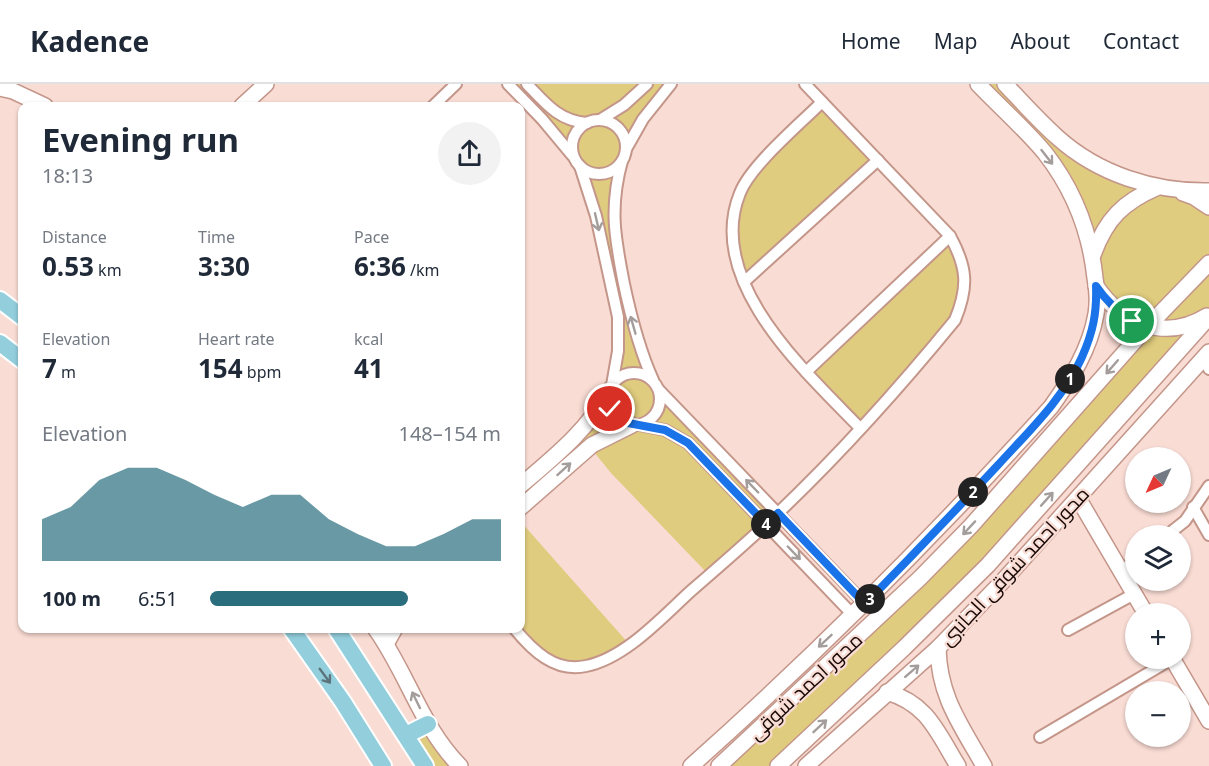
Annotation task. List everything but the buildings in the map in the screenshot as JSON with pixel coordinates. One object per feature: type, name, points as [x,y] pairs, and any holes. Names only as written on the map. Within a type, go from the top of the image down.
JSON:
[{"type":"main road","points":[[0,300],[18,314]]},
{"type":"main road","points":[[0,343],[18,357]]},
{"type":"main road","points":[[295,633],[344,702],[383,766]]},
{"type":"main road","points":[[339,633],[425,766]]},
{"type":"main road","points":[[406,735],[428,724]]},
{"type":"street","points":[[246,102],[266,84]]},
{"type":"street","points":[[437,102],[456,84]]},
{"type":"street","points":[[508,84],[542,119],[577,162],[594,174],[610,172],[622,162]]},
{"type":"street","points":[[527,84],[557,114],[576,122],[587,123]]},
{"type":"street","points":[[647,84],[624,105],[600,120],[581,126],[573,138],[572,151],[596,216],[618,317],[618,351],[608,399],[610,409],[623,422],[665,430],[688,443],[854,615]]},
{"type":"street","points":[[671,84],[643,119],[626,149],[615,197],[614,234],[630,315],[640,348],[659,390],[865,604]]},
{"type":"street","points":[[518,633],[542,658],[563,666],[584,666],[605,660],[640,637],[778,513],[860,428],[955,320],[963,299],[965,277],[961,255],[950,236],[805,84]]},
{"type":"street","points":[[691,766],[854,615],[927,541],[1031,429],[1068,384],[1090,337],[1097,312],[1096,286],[1093,255],[1082,218],[1061,175],[1044,152],[978,84]]},
{"type":"street","points":[[1005,84],[1057,138],[1088,160],[1131,180],[1176,190],[1203,191]]},
{"type":"street","points":[[6,88],[36,102]]},
{"type":"street","points":[[822,102],[753,171],[740,192],[734,215],[736,256],[744,282],[760,315],[781,345],[860,428]]},
{"type":"street","points":[[1022,130],[1036,116]]},
{"type":"street","points":[[600,120],[609,122],[622,132],[626,149]]},
{"type":"street","points":[[744,282],[878,160]]},
{"type":"street","points":[[1093,255],[1100,236],[1110,220],[1132,200],[1158,187]]},
{"type":"street","points":[[1176,190],[1194,197],[1209,207]]},
{"type":"street","points":[[806,372],[950,236]]},
{"type":"street","name":"محور احمد شوقى","points":[[719,766],[916,583],[960,537],[1148,326],[1209,262]]},
{"type":"street","points":[[1096,286],[1118,312],[1132,321],[1148,326],[1182,327],[1209,316]]},
{"type":"street","name":"محور احمد شوقى","points":[[778,766],[988,565],[1209,316]]},
{"type":"street","name":"محور احمد شوقى الجانبى","points":[[806,766],[938,648],[1207,360]]},
{"type":"street","points":[[525,482],[582,431],[618,378],[636,373],[653,380]]},
{"type":"street","points":[[525,504],[590,446],[605,437],[647,422],[654,416],[661,399],[659,390]]},
{"type":"street","points":[[1180,525],[1209,486]]},
{"type":"street","points":[[1078,498],[1139,603]]},
{"type":"street","points":[[1193,507],[1209,534]]},
{"type":"street","points":[[1121,571],[1125,568]]},
{"type":"street","points":[[1068,630],[1134,594]]},
{"type":"street","points":[[378,633],[428,724],[444,749],[460,766]]},
{"type":"street","points":[[386,644],[392,633]]},
{"type":"street","points":[[938,648],[938,667],[942,686],[949,704],[982,762],[965,766]]},
{"type":"street","points":[[1040,737],[1155,669]]},
{"type":"street","points":[[1178,669],[1209,721]]},
{"type":"street","points":[[887,692],[903,697],[918,706],[929,719],[958,766]]},
{"type":"street","points":[[762,702],[775,715]]},
{"type":"street","points":[[837,710],[851,725]]},
{"type":"shaded area","points":[[508,84],[671,84],[626,149],[622,161],[614,233],[653,380],[659,390],[778,513],[709,575],[611,473],[590,447],[525,504],[525,482],[612,385],[618,317],[577,162]]},
{"type":"shaded area","points":[[978,84],[1005,84],[1080,155],[1209,207],[1209,317],[988,565],[778,766],[719,766],[932,567],[1147,327],[1106,300],[1075,200]]},
{"type":"shaded area","points":[[822,102],[878,160],[744,282],[733,236],[740,192]]},
{"type":"shaded area","points":[[950,236],[965,277],[955,320],[860,428],[806,372]]},
{"type":"shaded area","points":[[525,527],[629,644],[584,667],[542,658],[524,633]]},
{"type":"shaded area","points":[[428,724],[460,766],[423,766],[406,735]]},
{"type":"route","points":[[610,409],[623,422],[665,430],[688,443],[766,524],[778,513],[865,604],[1031,429],[1068,384],[1090,337],[1097,312],[1096,286],[1118,312],[1132,321]]}]
